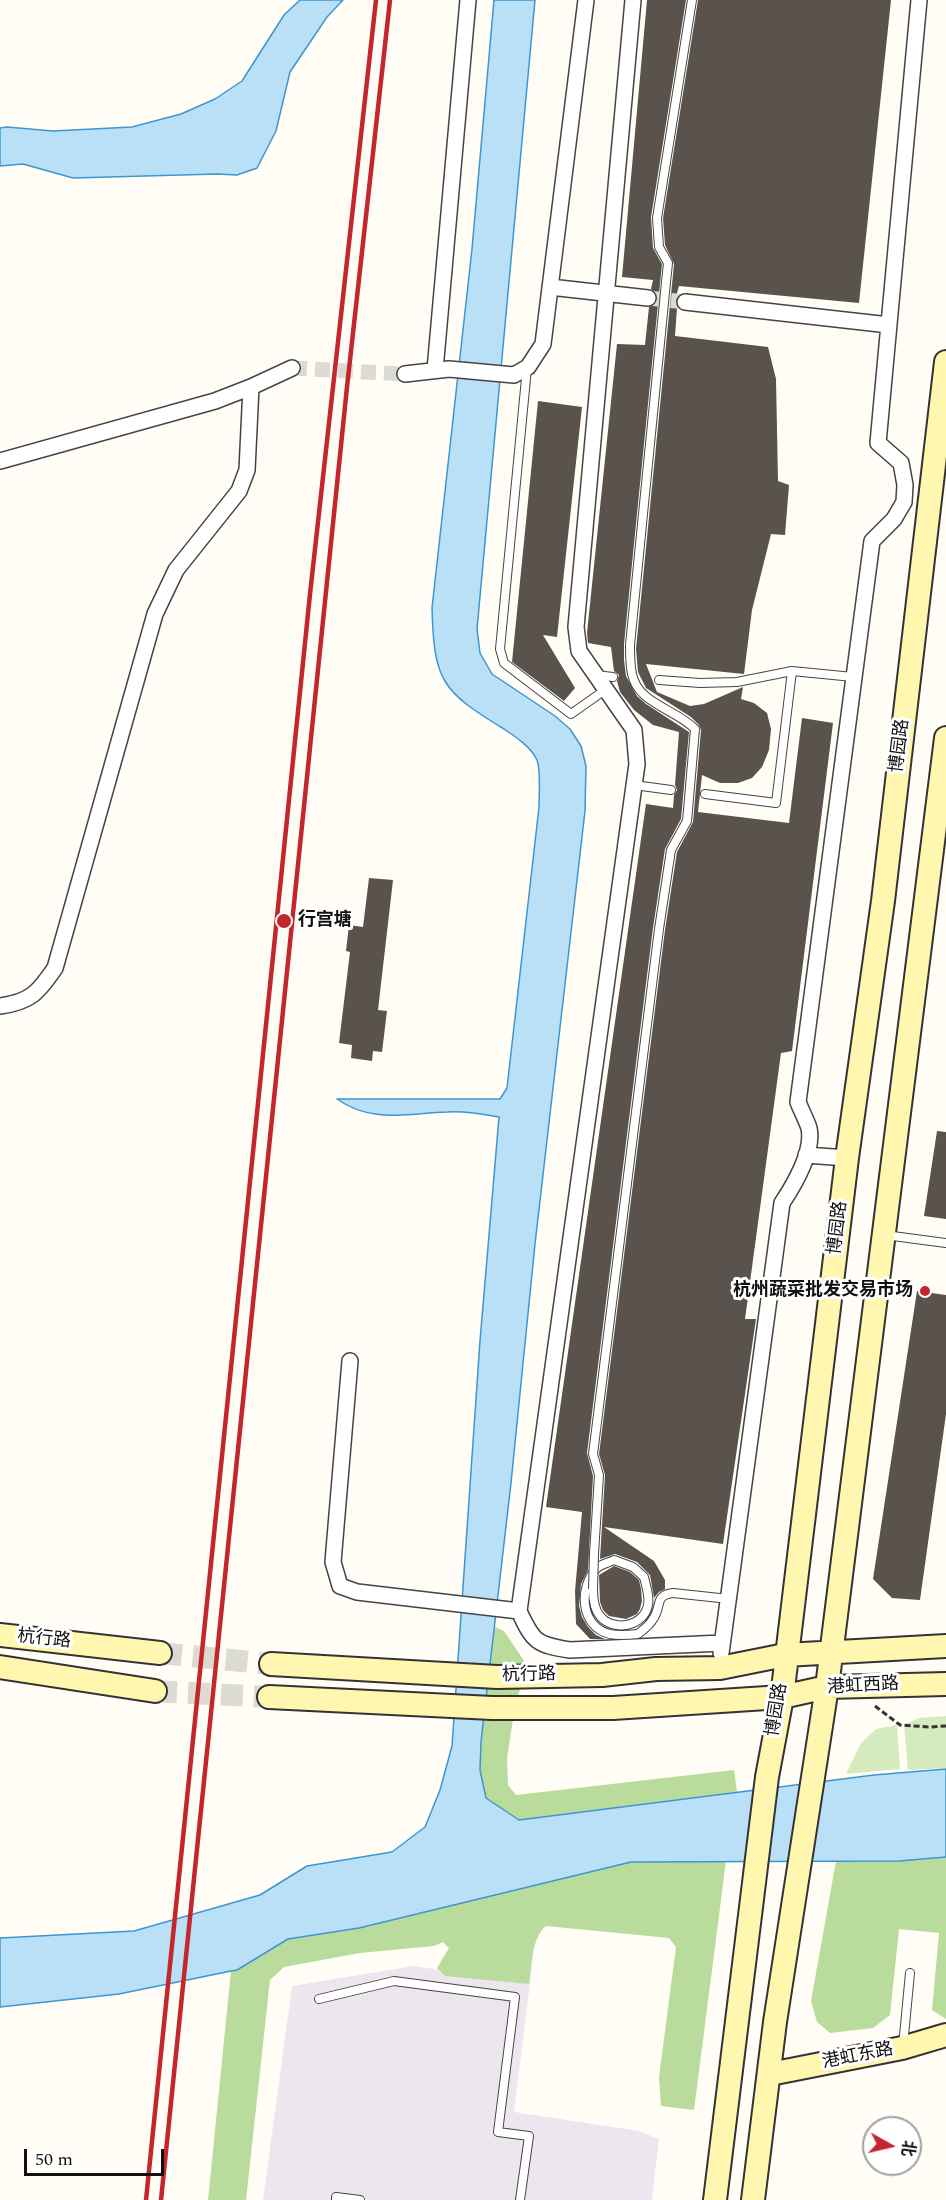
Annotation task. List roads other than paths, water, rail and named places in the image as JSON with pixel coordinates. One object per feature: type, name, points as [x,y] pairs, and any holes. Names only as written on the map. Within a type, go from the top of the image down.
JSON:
[{"type":"main road","name":"博园路","points":[[715,2200],[767,1778],[782,1697],[785,1655],[847,1158],[883,901],[930,498],[940,472],[946,362]]},
{"type":"main road","points":[[753,2200],[776,2022],[831,1651],[946,738]]},
{"type":"main road","name":"杭行路","points":[[0,1635],[160,1653]]},
{"type":"main road","name":"港虹西路","points":[[785,1655],[946,1646]]},
{"type":"main road","name":"杭行路","points":[[272,1664],[497,1677],[602,1675],[656,1669],[720,1668],[785,1655]]},
{"type":"main road","name":"杭行路","points":[[0,1667],[155,1691]]},
{"type":"main road","name":"港虹西路","points":[[782,1697],[826,1687],[946,1684]]},
{"type":"main road","name":"杭行路","points":[[269,1697],[492,1708],[613,1708],[782,1697]]},
{"type":"main road","name":"港虹东路","points":[[770,2074],[902,2048],[946,2035]]},
{"type":"street","points":[[442,369],[468,0]]},
{"type":"street","points":[[405,374],[442,369],[514,375],[528,367],[543,344],[586,0]]},
{"type":"street","points":[[633,0],[576,627],[579,651],[595,675],[609,683],[634,730],[637,764],[519,1611],[530,1635],[547,1647],[570,1650],[722,1643]]},
{"type":"street","points":[[720,1668],[782,1203],[799,1178],[806,1155],[809,1130],[798,1102],[872,541],[894,519],[904,502],[905,485],[901,463],[878,443],[919,0]]},
{"type":"street","points":[[550,287],[648,298]]},
{"type":"street","points":[[685,302],[889,325]]},
{"type":"street","points":[[0,461],[215,401],[292,368]]},
{"type":"street","points":[[0,1006],[19,1003],[39,991],[55,968],[155,614],[176,570],[239,491],[247,470],[251,387]]},
{"type":"street","points":[[904,502],[930,498]]},
{"type":"street","points":[[806,1155],[847,1158]]},
{"type":"street","points":[[350,1361],[333,1562],[340,1586],[357,1593],[519,1611]]},
{"type":"lane","points":[[692,0],[657,218],[659,248],[668,263],[630,645],[632,675],[641,694],[686,719],[695,729],[687,821],[671,849],[659,929],[593,1454],[598,1475],[594,1554],[593,1589],[593,1601],[599,1616],[612,1626],[628,1625],[640,1620],[648,1606],[645,1577],[633,1568],[614,1560],[598,1566],[588,1581],[584,1597],[587,1616],[595,1626],[608,1634],[624,1635],[638,1634],[654,1619],[661,1597],[665,1594],[729,1599]]},
{"type":"lane","points":[[528,367],[500,649],[504,663],[571,714],[609,683]]},
{"type":"lane","points":[[659,680],[700,683],[737,682],[792,671],[853,677]]},
{"type":"lane","points":[[705,794],[776,803],[792,671]]},
{"type":"lane","points":[[634,785],[671,790]]},
{"type":"lane","points":[[884,1235],[946,1243]]},
{"type":"lane","points":[[902,2048],[910,1973]]},
{"type":"lane","points":[[319,1999],[394,1981],[515,1997],[498,2132],[529,2136],[520,2200]]},
{"type":"lane","points":[[336,2200],[336,2197],[360,2200]]},
{"type":"water","points":[[300,0],[343,0],[327,17],[290,72],[276,131],[257,168],[237,175],[73,178],[23,164],[0,166],[0,128],[53,131],[132,127],[181,114],[215,99],[242,81],[284,15]]},
{"type":"water","points":[[494,0],[535,0],[477,629],[480,653],[492,674],[555,716],[570,729],[581,746],[586,766],[585,811],[481,1742],[480,1770],[486,1798],[519,1820],[874,1775],[946,1769],[946,1857],[899,1861],[631,1862],[359,1928],[288,1939],[237,1970],[119,1994],[0,2007],[0,1938],[134,1931],[260,1895],[307,1866],[392,1852],[425,1827],[440,1790],[452,1746],[480,1341],[499,1117],[460,1112],[377,1114],[363,1112],[337,1099],[500,1099],[507,1088],[539,807],[538,764],[534,755],[523,743],[454,694],[439,669],[435,653],[432,608],[472,249]]},
{"type":"tunnel","points":[[648,298],[685,302]]},
{"type":"tunnel","points":[[292,368],[405,374]]},
{"type":"tunnel","points":[[160,1653],[271,1664]]},
{"type":"tunnel","points":[[155,1691],[269,1697]]},
{"type":"railway","points":[[146,2200],[310,594],[376,0]]},
{"type":"railway","points":[[161,2200],[347,387],[390,0]]},
{"type":"place","name":"行宫塘","points":[[284,921]]},
{"type":"place","name":"杭州蔬菜批发交易市场","points":[[925,1291]]}]
